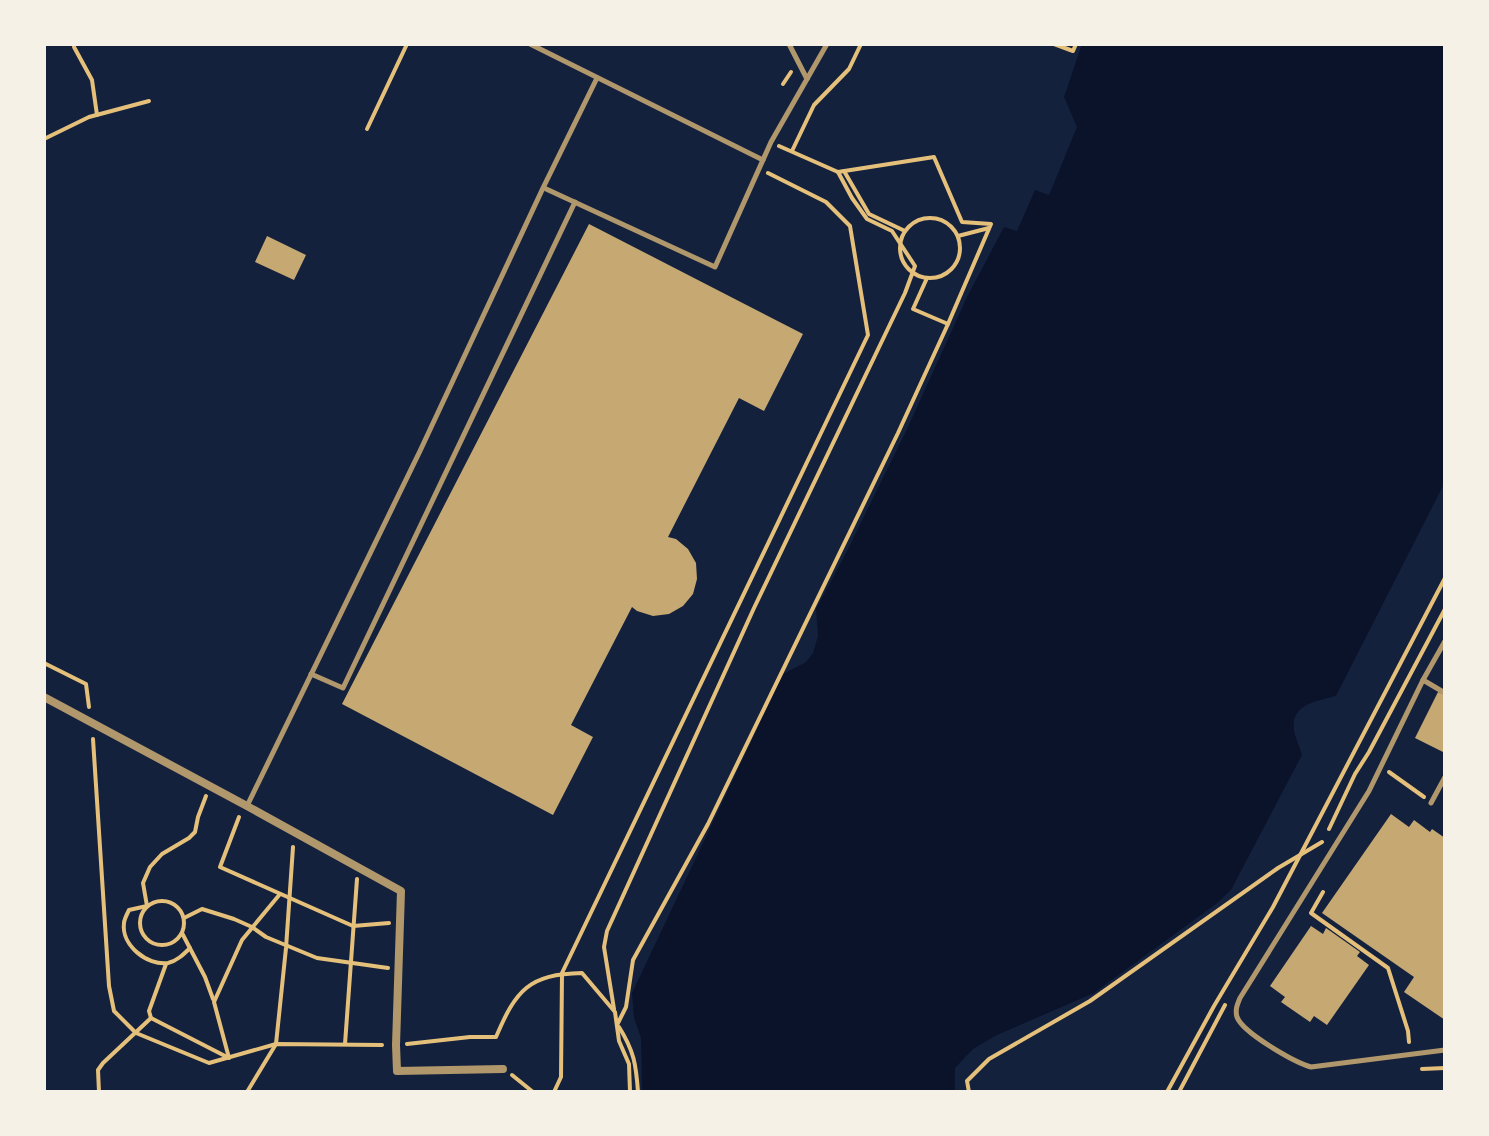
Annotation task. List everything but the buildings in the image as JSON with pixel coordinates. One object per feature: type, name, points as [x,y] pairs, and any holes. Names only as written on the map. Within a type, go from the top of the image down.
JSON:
[{"type":"street","points":[[44,697],[401,891],[397,1071],[503,1069]]},
{"type":"lane","points":[[530,44],[763,160]]},
{"type":"lane","points":[[789,44],[807,79]]},
{"type":"lane","points":[[543,188],[715,267],[771,142],[827,44]]},
{"type":"lane","points":[[246,805],[413,465],[597,78]]},
{"type":"lane","points":[[311,674],[343,688],[575,202]]},
{"type":"lane","points":[[1445,641],[1369,791],[1240,998],[1236,1012],[1242,1024],[1258,1037],[1291,1060],[1311,1067],[1445,1050]]},
{"type":"lane","points":[[1423,680],[1445,693]]},
{"type":"lane","points":[[1431,803],[1445,777]]},
{"type":"path","points":[[367,129],[407,44]]},
{"type":"path","points":[[792,151],[814,105],[849,69],[861,44]]},
{"type":"path","points":[[1054,44],[1073,51],[1076,44]]},
{"type":"path","points":[[74,47],[92,80],[97,115]]},
{"type":"path","points":[[44,139],[97,115],[149,101]]},
{"type":"path","points":[[617,1025],[626,1007],[633,960],[708,824],[898,433],[991,224],[962,222],[934,157],[841,172],[771,142]]},
{"type":"path","points":[[554,1092],[561,1077],[562,973],[868,335],[850,226],[826,202],[759,169]]},
{"type":"path","points":[[841,172],[869,214],[905,231]]},
{"type":"path","points":[[630,1092],[629,1064],[619,1041],[604,947],[607,931],[915,266],[892,231],[867,219],[852,198],[841,172]]},
{"type":"path","points":[[901,242],[911,224],[929,217],[946,222],[958,236],[959,257],[947,273],[927,278],[913,272]]},
{"type":"path","points":[[958,236],[989,228]]},
{"type":"path","points":[[927,278],[913,309],[948,324]]},
{"type":"path","points":[[1167,1092],[1273,907],[1445,578]]},
{"type":"path","points":[[1314,855],[1445,609]]},
{"type":"path","points":[[44,663],[86,684],[94,746],[109,986],[114,1011],[136,1033],[209,1063],[276,1044],[396,1045],[496,1037],[507,1011],[522,990],[537,980],[562,973],[582,973],[615,1012]]},
{"type":"path","points":[[1360,740],[1381,767],[1431,803]]},
{"type":"path","points":[[190,948],[177,960],[166,964],[152,961],[131,946],[124,922],[129,910],[147,906],[154,902],[168,901],[180,909],[184,918],[182,933],[169,945],[147,940],[140,927],[140,919],[147,906],[143,883],[150,867],[162,854],[195,832],[210,786]]},
{"type":"path","points":[[246,805],[220,867],[353,926],[400,922]]},
{"type":"path","points":[[247,1092],[276,1044],[294,832]]},
{"type":"path","points":[[969,1092],[967,1081],[989,1059],[1090,1001],[1301,853],[1322,842]]},
{"type":"path","points":[[345,1044],[358,867]]},
{"type":"path","points":[[1325,887],[1311,913],[1388,968],[1408,1031],[1410,1053]]},
{"type":"path","points":[[214,1002],[242,940],[280,894]]},
{"type":"path","points":[[184,918],[202,909],[234,919],[266,937],[317,958],[398,969]]},
{"type":"path","points":[[182,933],[205,977],[229,1058]]},
{"type":"path","points":[[166,964],[149,1011],[151,1018],[229,1058]]},
{"type":"path","points":[[1179,1092],[1228,999]]},
{"type":"path","points":[[99,1092],[98,1070],[151,1018]]},
{"type":"path","points":[[617,1025],[629,1043],[636,1064],[638,1092]]},
{"type":"path","points":[[1422,1069],[1445,1068]]},
{"type":"path","points":[[503,1069],[533,1092]]},
{"type":"water","points":[[1082,44],[1445,44],[1445,482],[1336,696],[1307,705],[1296,714],[1294,730],[1302,755],[1231,890],[1216,904],[1094,993],[997,1035],[973,1049],[955,1068],[955,1092],[642,1092],[641,1038],[634,1018],[632,993],[783,674],[806,662],[813,653],[818,636],[816,609],[907,429],[967,297],[1004,227],[1017,231],[1035,190],[1049,195],[1077,127],[1064,97]]}]
